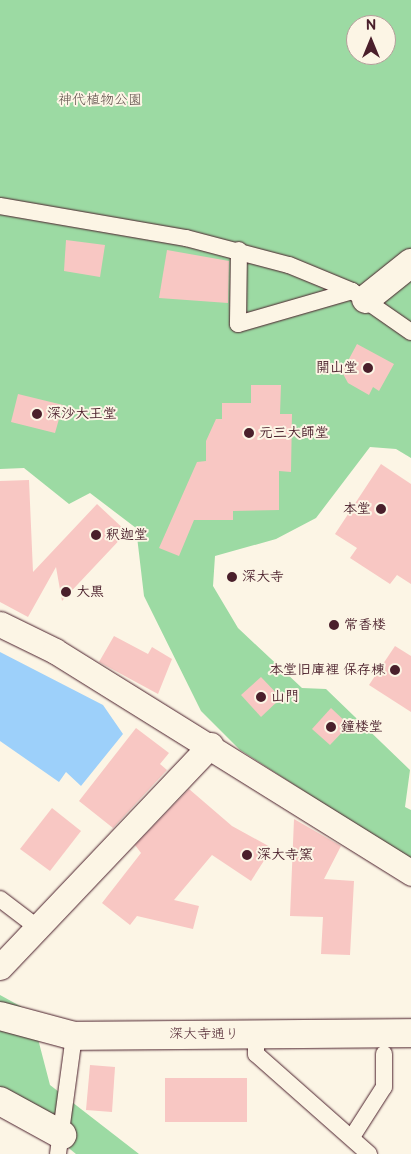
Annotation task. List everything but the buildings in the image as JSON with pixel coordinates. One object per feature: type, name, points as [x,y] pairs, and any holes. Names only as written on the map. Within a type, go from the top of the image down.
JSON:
[{"type":"street","points":[[359,295],[411,263]]},
{"type":"street","points":[[0,624],[55,651],[211,745],[411,872]]},
{"type":"street","points":[[0,967],[211,745]]},
{"type":"street","name":"深大寺通り","points":[[0,1016],[74,1036],[411,1033]]},
{"type":"street","points":[[0,1101],[60,1145]]},
{"type":"lane","points":[[0,206],[239,250],[359,295],[411,332]]},
{"type":"lane","points":[[239,250],[238,324],[359,295]]},
{"type":"lane","points":[[0,898],[38,928]]},
{"type":"lane","points":[[256,1034],[256,1054],[369,1154]]},
{"type":"lane","points":[[60,1145],[74,1036]]},
{"type":"lane","points":[[352,1137],[384,1087],[384,1054]]},
{"type":"green space","name":"神代植物公園","points":[[0,0],[411,0],[411,458],[396,449],[370,447],[316,518],[276,539],[215,556],[213,586],[238,628],[302,688],[326,689],[410,770],[405,807],[411,810],[411,860],[240,750],[201,711],[144,596],[136,528],[90,493],[69,504],[24,468],[0,469]]},
{"type":"green space","points":[[0,995],[31,1012],[50,1085],[139,1154],[76,1154],[0,1092]]},
{"type":"water","points":[[0,652],[103,705],[123,734],[81,786],[66,772],[59,782],[0,741]]},
{"type":"place","name":"開山堂","points":[[368,368]]},
{"type":"place","name":"深沙大王堂","points":[[37,414]]},
{"type":"place","name":"元三大師堂","points":[[249,433]]},
{"type":"place","name":"本堂","points":[[381,509]]},
{"type":"place","name":"釈迦堂","points":[[96,535]]},
{"type":"place","name":"深大寺","points":[[232,577]]},
{"type":"place","name":"大黒","points":[[66,592]]},
{"type":"place","name":"常香楼","points":[[334,625]]},
{"type":"place","name":"本堂旧庫裡 保存棟","points":[[395,670]]},
{"type":"place","name":"山門","points":[[261,697]]},
{"type":"place","name":"鐘楼堂","points":[[331,727]]},
{"type":"place","name":"深大寺窯","points":[[247,855]]}]
